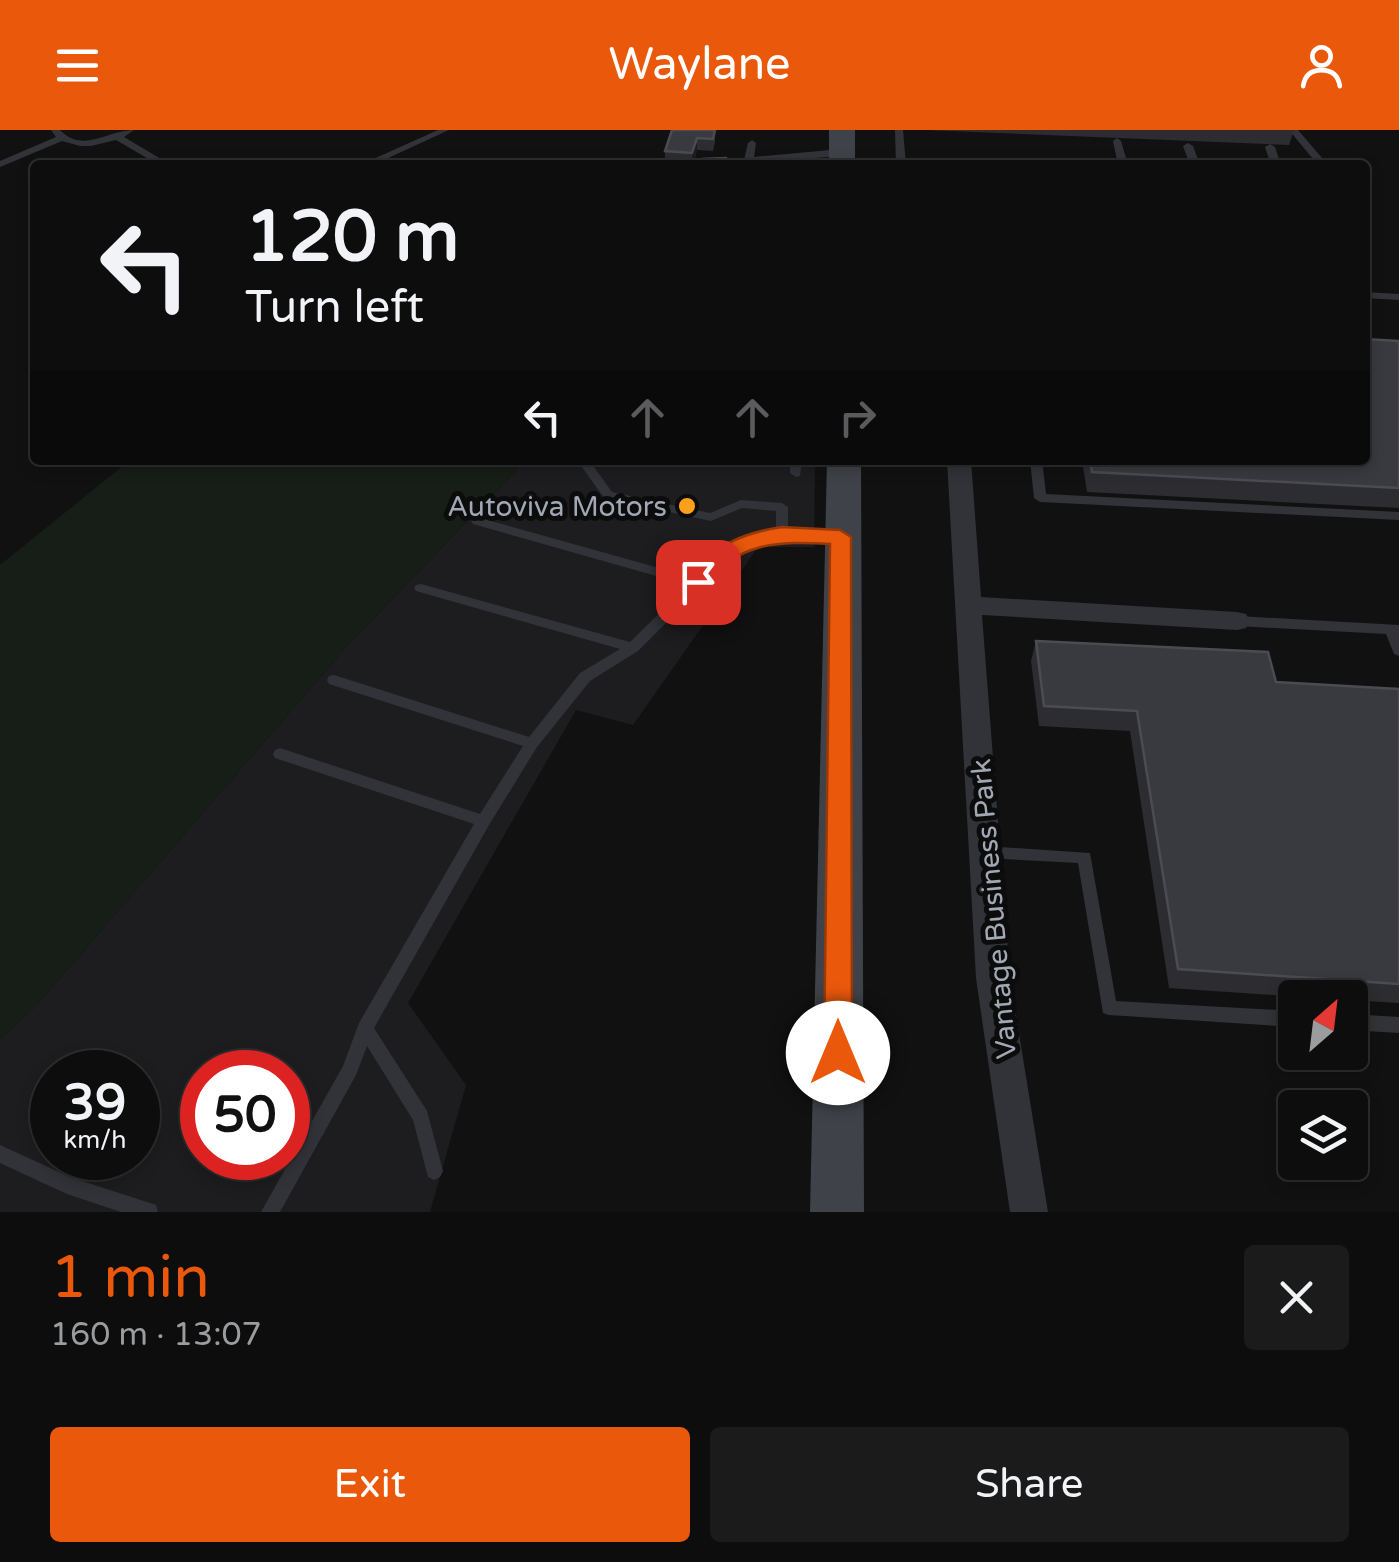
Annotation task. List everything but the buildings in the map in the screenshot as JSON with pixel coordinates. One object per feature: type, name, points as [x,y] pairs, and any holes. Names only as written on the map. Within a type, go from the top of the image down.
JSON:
[{"type":"main road","points":[[838,1212],[840,537],[844,465]]},
{"type":"street","name":"Vantage Business Park","points":[[959,465],[994,978],[1029,1212]]},
{"type":"street","points":[[969,605],[1238,621]]},
{"type":"lane","points":[[0,164],[58,134],[90,143],[117,138],[130,130]]},
{"type":"lane","points":[[377,160],[445,130]]},
{"type":"lane","points":[[899,130],[900,160]]},
{"type":"lane","points":[[1293,130],[1319,160]]},
{"type":"lane","points":[[117,138],[157,160]]},
{"type":"lane","points":[[1118,141],[1122,160]]},
{"type":"lane","points":[[752,143],[749,160],[842,150]]},
{"type":"lane","points":[[1188,146],[1193,160]]},
{"type":"lane","points":[[1270,147],[1274,160]]},
{"type":"lane","points":[[1370,295],[1399,296]]},
{"type":"lane","points":[[587,465],[608,494],[711,517],[741,504],[782,507],[782,534]]},
{"type":"lane","points":[[1037,465],[1040,498],[1399,516]]},
{"type":"lane","points":[[478,520],[698,582]]},
{"type":"lane","points":[[270,1212],[350,1069],[365,1028],[484,821],[532,743],[585,677],[634,648],[698,582],[708,564],[752,538],[782,534],[840,537]]},
{"type":"lane","points":[[421,588],[634,648]]},
{"type":"lane","points":[[1238,621],[1395,630],[1399,651]]},
{"type":"lane","points":[[334,680],[532,743]]},
{"type":"lane","points":[[280,754],[484,821]]},
{"type":"lane","points":[[985,852],[1085,858],[1109,1008],[1278,1018]]},
{"type":"lane","points":[[1368,1023],[1399,1025]]},
{"type":"lane","points":[[365,1028],[422,1117],[434,1171]]},
{"type":"lane","points":[[0,1154],[66,1185],[149,1212]]},
{"type":"shaded area","points":[[124,465],[521,465],[347,646],[34,1008],[0,1039],[0,565]]},
{"type":"shaded area","points":[[521,465],[815,465],[814,547],[758,547],[633,725],[576,710],[408,1003],[466,1085],[430,1212],[0,1212],[0,1039],[34,1008],[347,646]]},
{"type":"place","name":"Autoviva Motors","points":[[687,506]]},
{"type":"route","points":[[698,582],[708,564],[752,538],[782,534],[840,537],[838,1053]]}]
